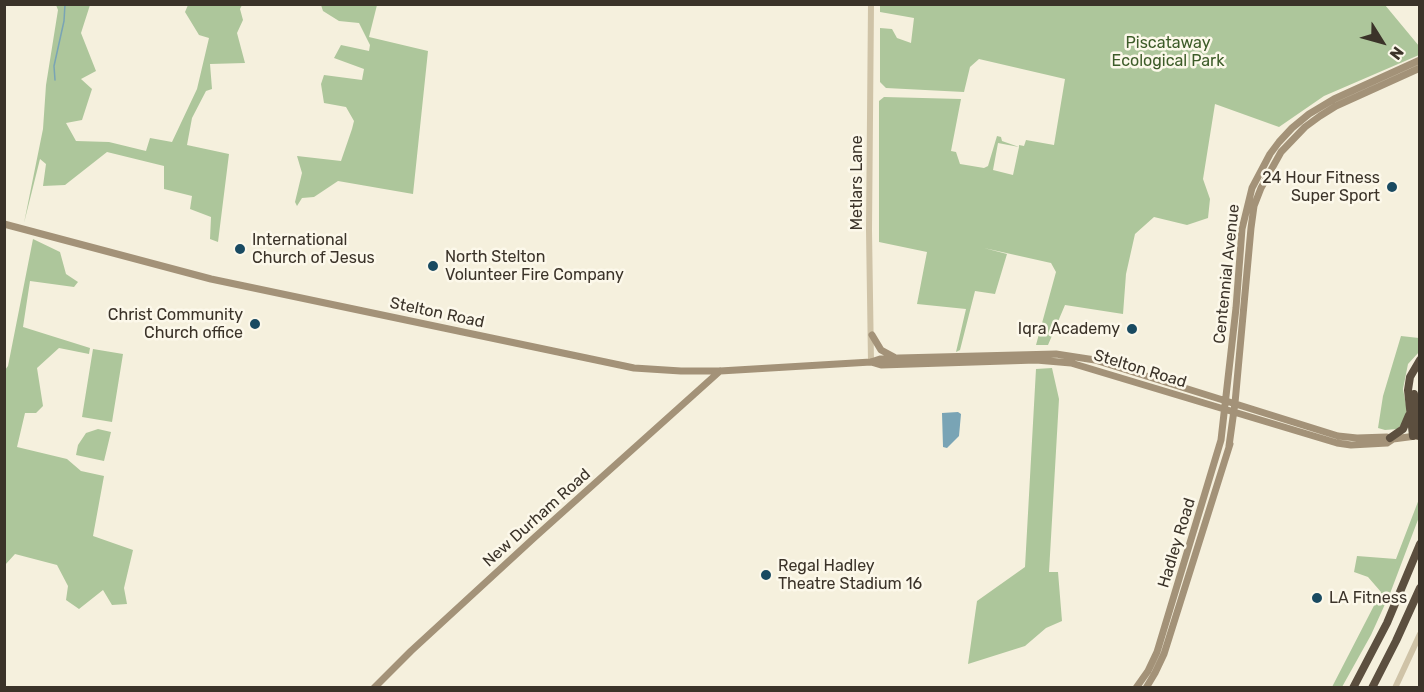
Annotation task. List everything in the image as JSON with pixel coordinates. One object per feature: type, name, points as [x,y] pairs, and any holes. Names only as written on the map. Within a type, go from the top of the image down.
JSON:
[{"type":"highway","points":[[1416,436],[1408,390],[1410,378],[1419,360]]},
{"type":"highway","points":[[1391,438],[1403,429],[1412,407],[1414,382],[1419,370]]},
{"type":"highway","points":[[1412,407],[1419,413]]},
{"type":"highway","points":[[1353,687],[1387,623],[1419,544]]},
{"type":"highway","points":[[1372,687],[1396,641],[1419,588]]},
{"type":"main road","name":"Centennial Avenue","points":[[1231,402],[1242,228],[1251,189],[1260,172],[1279,142],[1309,114],[1334,99],[1419,60]]},
{"type":"main road","name":"Centennial Avenue","points":[[1231,402],[1254,206],[1272,167],[1293,139],[1320,116],[1336,106],[1419,68]]},
{"type":"main road","name":"Stelton Road","points":[[4,224],[196,275],[634,368],[720,371],[872,362],[899,358],[1039,354],[1073,356],[1095,360],[1338,436],[1391,438],[1416,436]]},
{"type":"main road","points":[[872,335],[885,353],[899,358]]},
{"type":"main road","name":"Stelton Road","points":[[872,362],[881,365],[1036,360],[1071,363],[1318,438],[1351,445],[1387,443],[1391,438]]},
{"type":"main road","points":[[696,371],[701,377],[701,388]]},
{"type":"main road","name":"New Durham Road","points":[[374,687],[451,614],[720,371]]},
{"type":"main road","name":"Hadley Road","points":[[1229,446],[1231,402]]},
{"type":"main road","name":"Hadley Road","points":[[1136,687],[1148,671],[1164,631],[1230,411]]},
{"type":"main road","name":"Hadley Road","points":[[1146,687],[1164,654],[1237,423],[1248,417]]},
{"type":"street","name":"Metlars Lane","points":[[872,4],[869,230],[872,362]]},
{"type":"street","points":[[1395,687],[1419,634]]},
{"type":"green space","points":[[56,5],[90,5],[81,33],[96,71],[81,79],[92,89],[82,120],[66,123],[76,141],[109,142],[146,151],[150,138],[172,142],[197,89],[209,38],[199,35],[185,12],[188,5],[242,5],[240,9],[243,20],[237,33],[245,63],[210,64],[212,89],[206,91],[192,118],[187,145],[229,154],[218,242],[210,239],[211,217],[190,209],[192,196],[164,189],[164,166],[107,152],[65,185],[43,186],[46,164],[40,159],[24,223],[43,129],[46,85],[58,10]]},
{"type":"green space","points":[[321,5],[377,5],[369,37],[428,51],[413,194],[338,181],[314,197],[302,198],[297,206],[295,202],[302,173],[297,156],[341,161],[354,121],[346,107],[324,103],[321,84],[324,75],[362,80],[364,69],[334,58],[341,45],[369,51],[370,45],[359,23],[339,21],[323,11]]},
{"type":"green space","name":"Piscataway Ecological Park","points":[[880,5],[1385,5],[1419,46],[1419,55],[1324,96],[1279,127],[1215,104],[1203,179],[1210,199],[1208,218],[1187,225],[1154,217],[1135,234],[1126,274],[1123,314],[1065,305],[1048,345],[1036,345],[1056,272],[1051,263],[984,248],[1007,254],[995,294],[975,291],[960,350],[956,352],[966,309],[917,304],[927,252],[879,242],[879,101],[884,97],[961,99],[951,151],[956,152],[960,164],[984,168],[988,166],[997,136],[1001,137],[1002,141],[1019,147],[1019,145],[1024,146],[1026,140],[1054,145],[1065,79],[979,59],[970,67],[964,92],[886,88],[880,82],[880,28],[892,29],[897,38],[911,43],[914,18],[880,12]],"holes":[[[998,143],[1019,147],[1013,175],[993,170]]]},
{"type":"green space","points":[[33,239],[60,252],[66,274],[78,282],[74,287],[30,281],[23,327],[90,348],[89,354],[59,348],[37,368],[43,406],[36,413],[25,413],[17,447],[67,459],[81,471],[104,476],[93,536],[133,550],[124,588],[127,604],[112,605],[103,590],[79,609],[66,600],[68,586],[57,565],[15,554],[5,565],[5,370],[8,366]]},
{"type":"green space","points":[[1401,336],[1419,338],[1419,352],[1408,364],[1403,389],[1407,410],[1404,422],[1397,429],[1385,430],[1378,428],[1383,396]]},
{"type":"green space","points":[[93,349],[123,354],[112,422],[82,417]]},
{"type":"green space","points":[[1052,368],[1059,399],[1049,572],[1058,572],[1062,621],[1046,628],[1025,646],[968,664],[977,601],[1025,567],[1036,369]]},
{"type":"green space","points":[[98,429],[111,432],[104,461],[76,455],[78,445],[86,433]]},
{"type":"green space","points":[[1419,499],[1419,517],[1391,591],[1371,635],[1342,687],[1332,687],[1381,592],[1368,577],[1354,572],[1357,556],[1396,559]]},
{"type":"water","points":[[958,412],[961,414],[959,436],[947,448],[943,447],[942,413]]},
{"type":"waterway","points":[[55,80],[54,66],[64,21],[65,4]]},
{"type":"place","name":"24 Hour Fitness Super Sport","points":[[1392,187]]},
{"type":"place","name":"International Church of Jesus","points":[[240,249]]},
{"type":"place","name":"North Stelton Volunteer Fire Company","points":[[433,266]]},
{"type":"place","name":"Christ Community Church office","points":[[255,324]]},
{"type":"place","name":"Iqra Academy","points":[[1132,329]]},
{"type":"place","name":"Regal Hadley Theatre Stadium 16","points":[[766,575]]},
{"type":"place","name":"LA Fitness","points":[[1317,598]]}]
